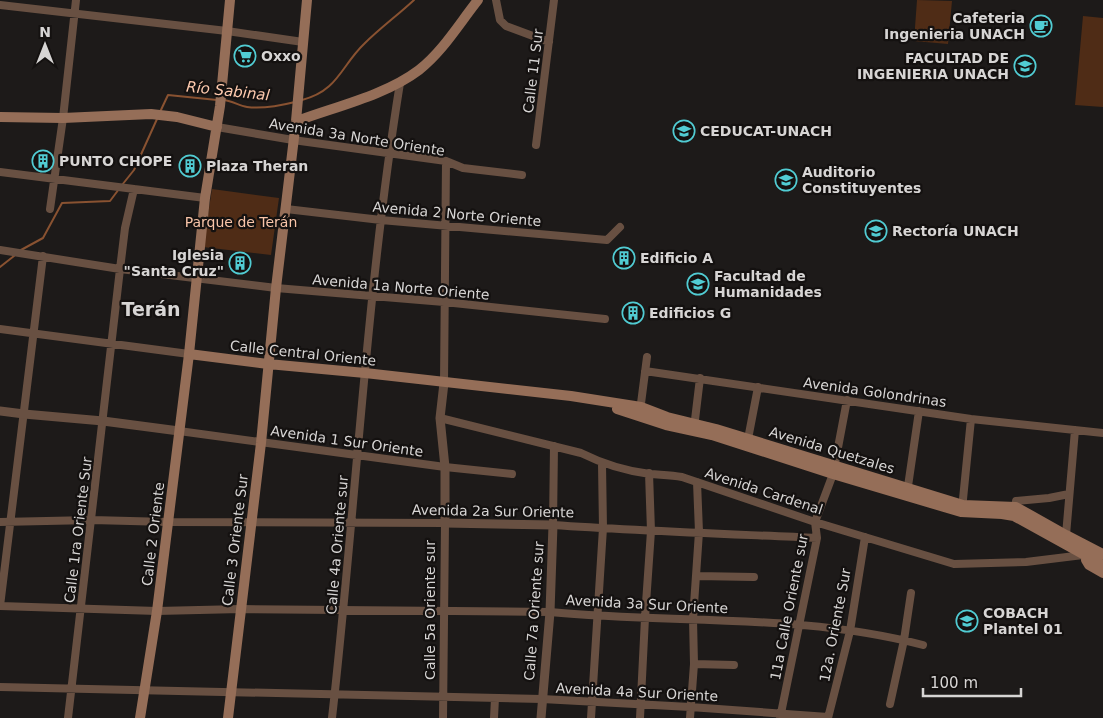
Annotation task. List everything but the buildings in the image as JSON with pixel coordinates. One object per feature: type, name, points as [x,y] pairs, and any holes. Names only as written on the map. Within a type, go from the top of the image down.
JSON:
[{"type":"main road","name":"Calle 2 Oriente","points":[[140,718],[157,611],[180,431],[205,198],[222,91],[230,0]]},
{"type":"main road","name":"Calle 3 Oriente Sur","points":[[228,718],[261,443],[293,140],[298,118],[298,87],[307,0]]},
{"type":"main road","points":[[298,118],[400,83],[437,53],[478,0]]},
{"type":"main road","points":[[0,117],[63,118],[151,114],[177,117],[217,127]]},
{"type":"main road","name":"Calle Central Oriente","points":[[189,354],[571,396],[640,412]]},
{"type":"main road","name":"Avenida Quetzales","points":[[640,412],[666,425],[695,427],[748,439],[834,470]]},
{"type":"main road","name":"Avenida Quetzales","points":[[695,427],[962,509],[1002,514],[1015,508]]},
{"type":"main road","points":[[1015,508],[1103,554]]},
{"type":"main road","points":[[1015,508],[1083,555],[1103,565]]},
{"type":"main road","points":[[1083,555],[1089,565],[1103,573]]},
{"type":"street","points":[[50,209],[63,118],[76,0]]},
{"type":"street","points":[[496,0],[500,20],[506,26],[549,42]]},
{"type":"street","name":"Calle 11 Sur","points":[[536,145],[554,0]]},
{"type":"street","points":[[0,5],[227,31],[303,42]]},
{"type":"street","name":"Calle 4a Oriente sur","points":[[332,718],[344,611],[350,522],[372,296],[388,152],[400,83]]},
{"type":"street","name":"Avenida 3a Norte Oriente","points":[[217,127],[293,140],[446,161],[464,168],[522,174]]},
{"type":"street","points":[[444,383],[446,161]]},
{"type":"street","points":[[0,172],[205,198]]},
{"type":"street","name":"Calle 1ra Oriente Sur","points":[[68,718],[120,269],[132,189]]},
{"type":"street","name":"Avenida 2 Norte Oriente","points":[[286,209],[381,220],[607,240],[620,227]]},
{"type":"street","name":"Avenida 1a Norte Oriente","points":[[0,250],[120,269],[276,288],[444,302],[605,319]]},
{"type":"street","points":[[0,606],[12,522],[43,256]]},
{"type":"street","name":"Calle Central Oriente","points":[[0,329],[189,354]]},
{"type":"street","points":[[640,412],[647,357]]},
{"type":"street","name":"Avenida Golondrinas","points":[[645,371],[971,419],[1103,433]]},
{"type":"street","points":[[695,427],[700,378]]},
{"type":"street","name":"Calle 5a Oriente sur","points":[[443,718],[445,523],[444,467],[440,418],[444,383]]},
{"type":"street","points":[[748,439],[758,387]]},
{"type":"street","name":"11a Calle Oriente sur","points":[[780,715],[817,538],[816,522],[834,470],[846,400]]},
{"type":"street","points":[[0,411],[180,431]]},
{"type":"street","points":[[907,492],[919,411]]},
{"type":"street","name":"Avenida Cardenal","points":[[440,418],[581,453],[602,464],[649,474],[670,474],[816,522],[954,564],[1026,562],[1083,555]]},
{"type":"street","points":[[962,509],[971,419]]},
{"type":"street","points":[[1066,535],[1075,430]]},
{"type":"street","name":"Avenida 1 Sur Oriente","points":[[180,431],[444,467],[512,474]]},
{"type":"street","name":"Calle 7a Oriente sur","points":[[541,718],[550,612],[554,446]]},
{"type":"street","points":[[591,718],[603,528],[602,464]]},
{"type":"street","points":[[640,718],[652,531],[649,474]]},
{"type":"street","points":[[690,718],[694,664],[693,619],[699,532],[697,482]]},
{"type":"street","points":[[1015,508],[1070,494]]},
{"type":"street","name":"Avenida 2a Sur Oriente","points":[[0,522],[92,520],[553,525],[817,538]]},
{"type":"street","name":"12a. Oriente Sur","points":[[828,717],[850,631],[865,537]]},
{"type":"street","points":[[697,576],[754,577]]},
{"type":"street","points":[[890,704],[904,640],[911,593]]},
{"type":"street","name":"Avenida 3a Sur Oriente","points":[[0,606],[157,611],[241,609],[550,612],[598,617],[693,619],[799,625],[850,631],[923,645]]},
{"type":"street","points":[[694,664],[734,665]]},
{"type":"street","name":"Avenida 4a Sur Oriente","points":[[0,687],[144,689],[334,696],[542,699],[828,717]]},
{"type":"street","points":[[494,718],[495,698]]},
{"type":"green space","points":[[917,0],[952,1],[948,44],[914,41]]},
{"type":"green space","points":[[1083,16],[1103,18],[1103,107],[1075,105]]},
{"type":"green space","name":"Parque de Terán","points":[[212,189],[279,198],[271,255],[203,247]]},
{"type":"waterway","name":"Río Sabinal","points":[[302,100],[324,91],[338,77],[356,52],[376,32],[414,0]]},
{"type":"waterway","name":"Río Sabinal","points":[[160,112],[168,95],[217,100]]},
{"type":"waterway","name":"Río Sabinal","points":[[224,100],[253,108],[271,107],[295,102]]},
{"type":"waterway","name":"Río Sabinal","points":[[122,185],[134,170],[157,119]]},
{"type":"waterway","name":"Río Sabinal","points":[[21,250],[43,238],[62,203],[110,201],[119,189]]},
{"type":"waterway","name":"Río Sabinal","points":[[0,267],[14,256]]},
{"type":"place","name":"Cafeteria Ingenieria UNACH","points":[[1041,26]]},
{"type":"place","name":"Oxxo","points":[[245,56]]},
{"type":"place","name":"FACULTAD DE INGENIERIA UNACH","points":[[1025,66]]},
{"type":"place","name":"CEDUCAT-UNACH","points":[[684,131]]},
{"type":"place","name":"PUNTO CHOPE","points":[[43,161]]},
{"type":"place","name":"Plaza Theran","points":[[190,166]]},
{"type":"place","name":"Auditorio Constituyentes","points":[[786,180]]},
{"type":"place","name":"Rectoría UNACH","points":[[876,231]]},
{"type":"place","name":"Edificio A","points":[[624,258]]},
{"type":"place","name":"Iglesia \"Santa Cruz\"","points":[[240,263]]},
{"type":"place","name":"Facultad de Humanidades","points":[[698,284]]},
{"type":"place","name":"Edificios G","points":[[633,313]]},
{"type":"place","name":"COBACH Plantel 01","points":[[967,621]]},
{"type":"district","name":"Terán","points":[[151,309]]}]
